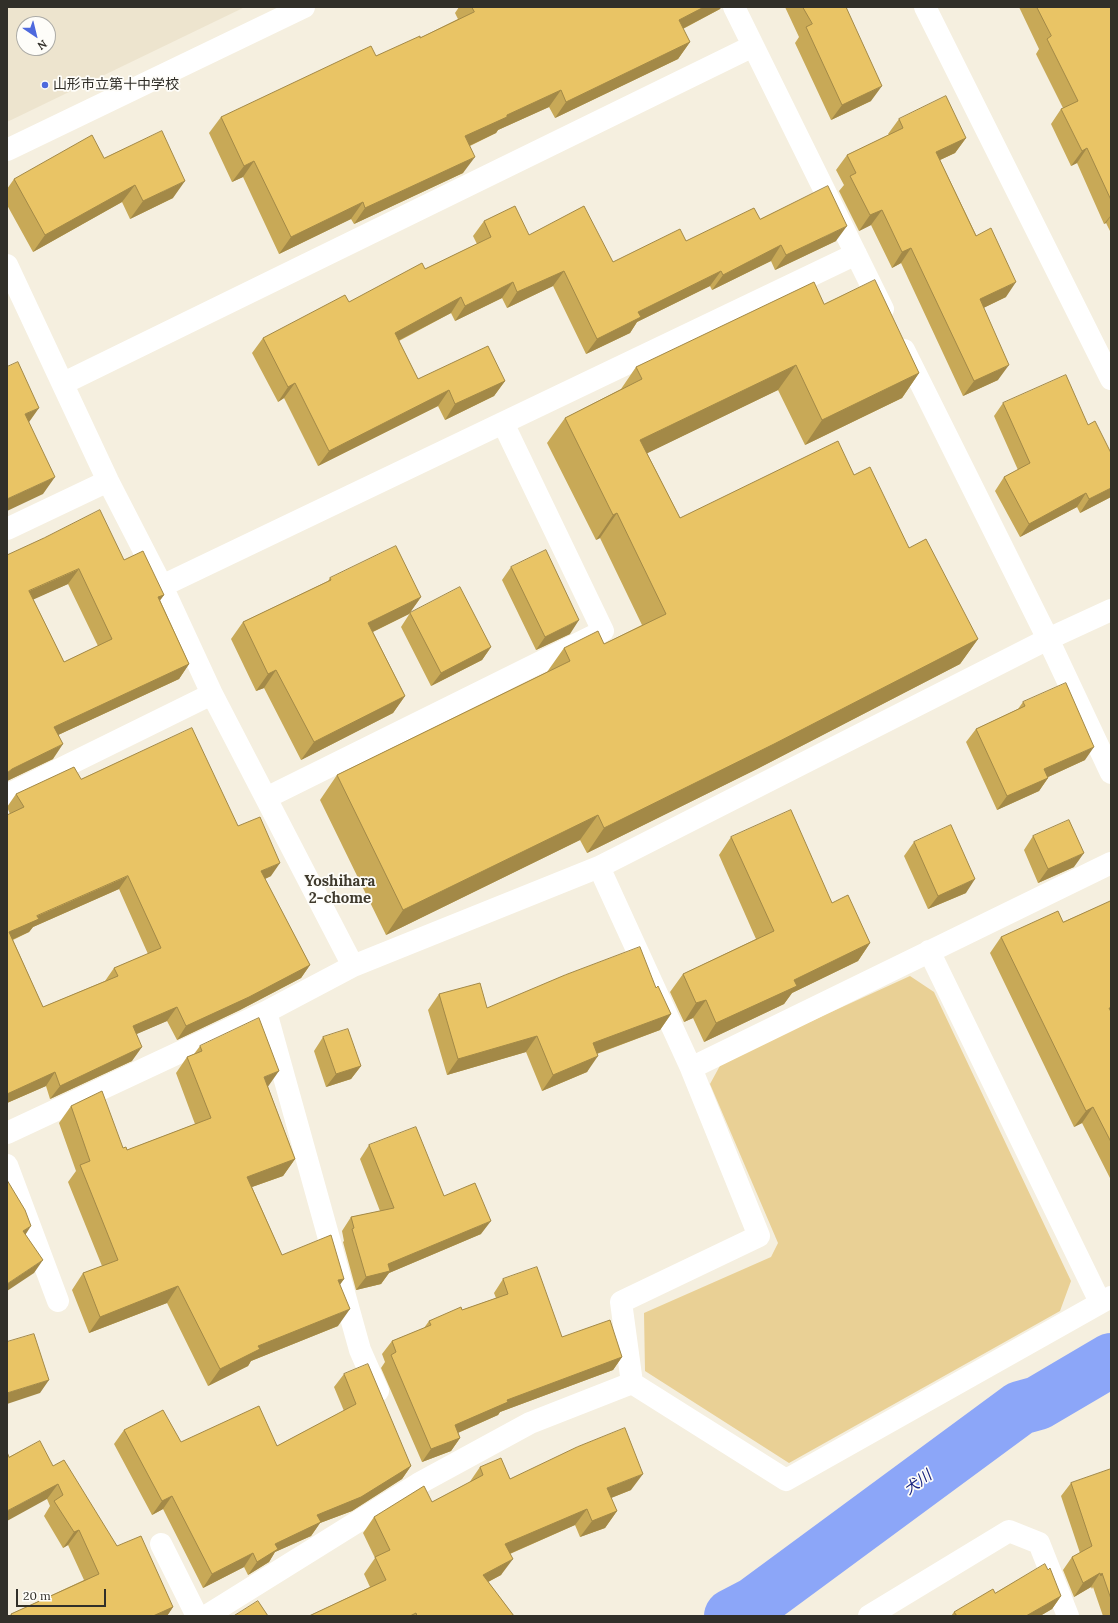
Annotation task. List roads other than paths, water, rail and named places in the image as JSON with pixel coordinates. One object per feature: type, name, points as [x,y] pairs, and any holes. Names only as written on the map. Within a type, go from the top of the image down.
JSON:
[{"type":"street","points":[[7,150],[304,7]]},
{"type":"street","points":[[734,7],[1048,639],[1111,773]]},
{"type":"street","points":[[925,7],[1111,379]]},
{"type":"street","points":[[64,383],[753,46]]},
{"type":"street","points":[[162,586],[856,254]]},
{"type":"street","points":[[7,264],[64,383],[108,481],[162,586],[212,694],[353,966]]},
{"type":"street","points":[[266,798],[603,631],[503,423]]},
{"type":"street","points":[[7,529],[108,481]]},
{"type":"street","points":[[7,1133],[266,1012],[353,966],[598,867],[1048,639],[1111,610]]},
{"type":"street","points":[[7,796],[212,694]]},
{"type":"street","points":[[691,1068],[1111,863]]},
{"type":"street","points":[[598,867],[691,1068],[759,1236],[621,1302],[632,1383]]},
{"type":"street","points":[[632,1383],[786,1480],[1106,1299],[929,951]]},
{"type":"street","points":[[266,1012],[360,1350],[384,1406]]},
{"type":"street","points":[[7,1165],[58,1301]]},
{"type":"street","points":[[206,1616],[418,1484],[530,1423],[632,1383]]},
{"type":"street","points":[[409,1463],[418,1484]]},
{"type":"street","points":[[868,1616],[1009,1531],[1039,1543],[1068,1616]]},
{"type":"street","points":[[161,1544],[197,1616]]},
{"type":"waterway","name":"犬川","points":[[731,1616],[754,1604],[1020,1408],[1038,1403],[1111,1360]]},
{"type":"place","name":"山形市立第十中学校","points":[[45,85]]},
{"type":"district","name":"Yoshihara 2-chome","points":[[340,890]]}]
